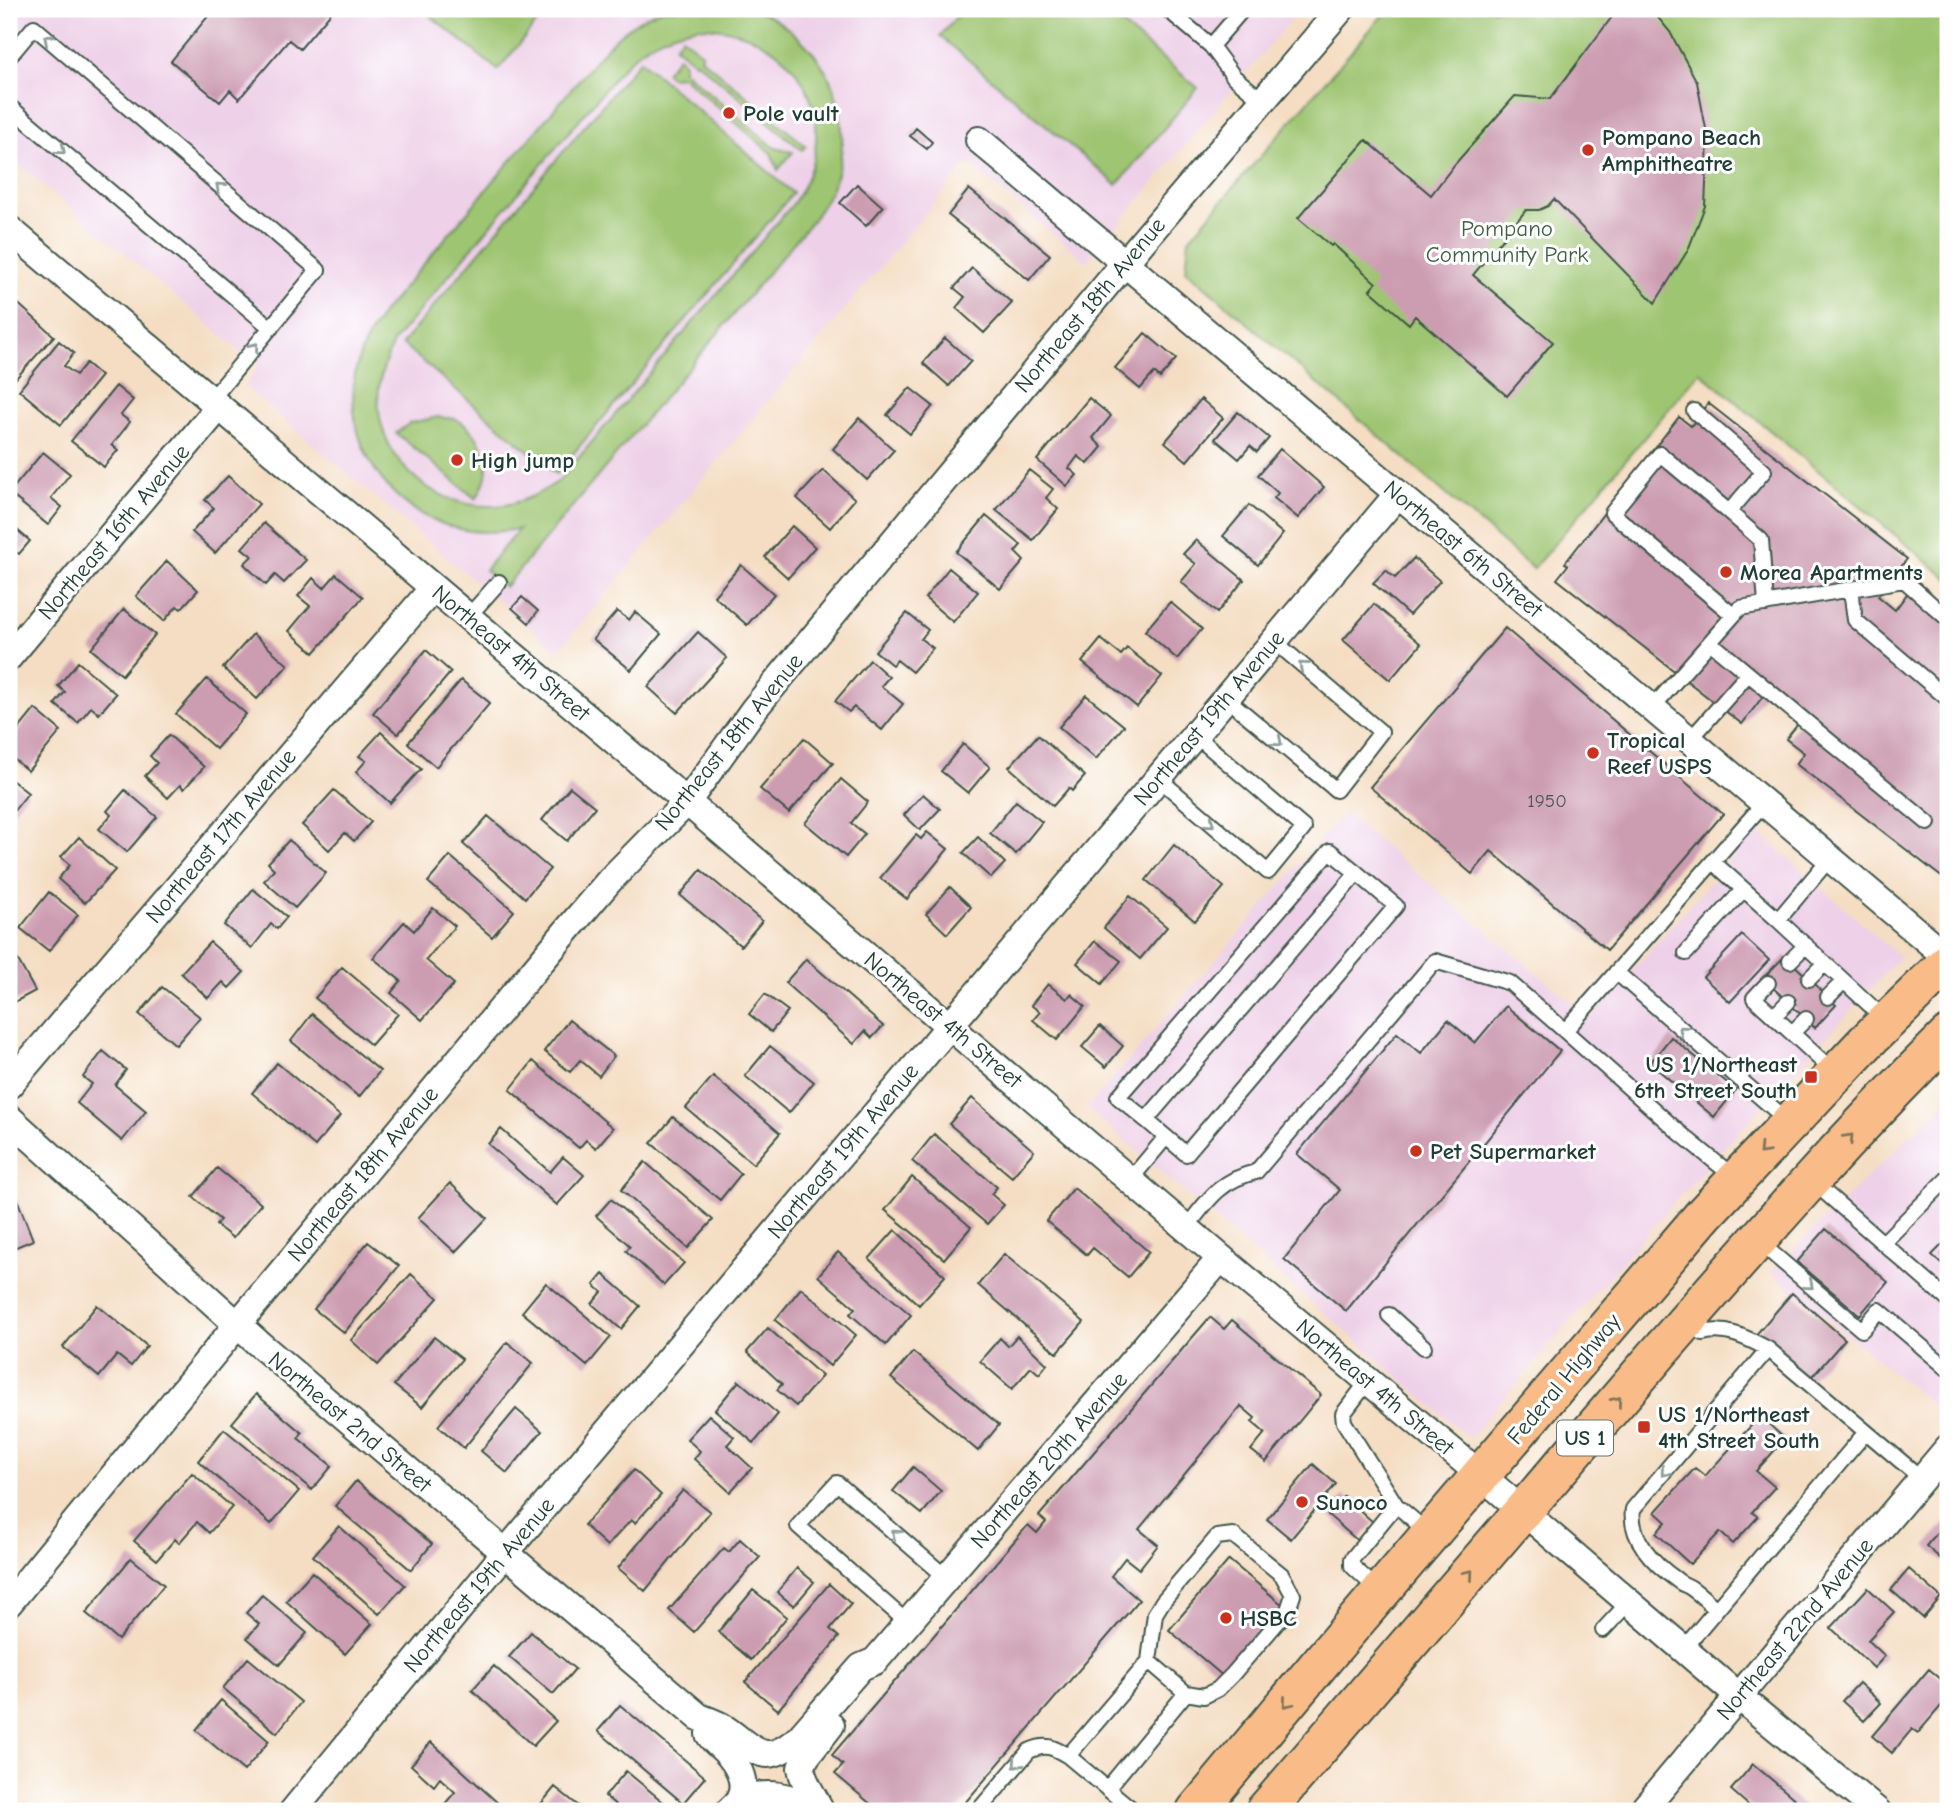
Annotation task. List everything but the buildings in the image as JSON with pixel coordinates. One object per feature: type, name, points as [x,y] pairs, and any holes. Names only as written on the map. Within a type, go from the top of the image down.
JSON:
[{"type":"main road","name":"Federal Highway","points":[[1196,1811],[1696,1223],[1948,960]]},
{"type":"main road","name":"US 1","points":[[1265,1811],[1757,1240],[1864,1122],[1948,1036]]},
{"type":"street","name":"Northeast 18th Avenue","points":[[9,1602],[575,921],[619,871],[687,802],[754,709],[1125,263],[1341,9]]},
{"type":"street","name":"Northeast 6th Street","points":[[979,140],[1948,960]]},
{"type":"street","name":"Northeast 4th Street","points":[[10,232],[1877,1811]]},
{"type":"street","name":"Northeast 16th Avenue","points":[[9,657],[215,403]]},
{"type":"street","name":"Northeast 19th Avenue","points":[[293,1811],[505,1553],[1398,494]]},
{"type":"street","name":"Northeast 17th Avenue","points":[[9,1085],[433,588]]},
{"type":"street","name":"Northeast 2nd Street","points":[[9,1118],[237,1325],[699,1717],[723,1727],[752,1750],[763,1754]]},
{"type":"street","name":"Northeast 20th Avenue","points":[[763,1754],[771,1754],[789,1746],[799,1738],[861,1667],[875,1661],[1222,1258]]},
{"type":"street","name":"Northeast 22nd Avenue","points":[[1642,1811],[1948,1448]]},
{"type":"street","name":"Northeast 20th Avenue","points":[[821,1811],[807,1790],[801,1768],[813,1748],[872,1675],[875,1661]]},
{"type":"street","name":"Northeast 2nd Street","points":[[699,1717],[712,1739],[727,1752],[740,1771],[742,1781],[735,1805]]},
{"type":"street","name":"Northeast 2nd Street","points":[[735,1805],[769,1794],[798,1802],[811,1811]]},
{"type":"lane","points":[[1167,9],[1211,46],[1234,78],[1263,101]]},
{"type":"lane","points":[[1211,46],[1243,9]]},
{"type":"lane","points":[[9,57],[34,27],[318,270],[215,403]]},
{"type":"lane","points":[[9,106],[271,328]]},
{"type":"lane","points":[[1694,411],[1764,471],[1728,512]]},
{"type":"lane","points":[[1734,615],[1612,513],[1660,454],[1761,540],[1766,604]]},
{"type":"lane","points":[[1652,708],[1740,608],[1904,580],[1948,619]]},
{"type":"lane","points":[[468,617],[499,582]]},
{"type":"lane","points":[[1851,589],[1855,620],[1948,699]]},
{"type":"lane","points":[[1226,698],[1336,790],[1381,732],[1274,642]]},
{"type":"lane","points":[[1710,642],[1928,823]]},
{"type":"lane","points":[[1690,740],[1748,674]]},
{"type":"lane","points":[[1158,778],[1268,872],[1304,828],[1195,735]]},
{"type":"lane","points":[[1565,1031],[1764,803]]},
{"type":"lane","points":[[1330,851],[1357,873],[1396,906],[1186,1154],[1118,1097],[1330,851]]},
{"type":"lane","points":[[1778,920],[1830,858]]},
{"type":"lane","points":[[1713,862],[1888,1021]]},
{"type":"lane","points":[[1146,1120],[1357,873]]},
{"type":"lane","points":[[1686,953],[1743,890]]},
{"type":"lane","points":[[1790,961],[1806,945]]},
{"type":"lane","points":[[1185,1228],[1217,1189],[1231,1180],[1256,1172],[1434,961],[1510,983],[1736,1179]]},
{"type":"lane","points":[[1809,979],[1825,963]]},
{"type":"lane","points":[[1616,972],[1790,1122]]},
{"type":"lane","points":[[1828,997],[1844,981]]},
{"type":"lane","points":[[1768,983],[1754,998],[1836,1074]]},
{"type":"lane","points":[[1774,1016],[1788,1002]]},
{"type":"lane","points":[[1792,1033],[1805,1019]]},
{"type":"lane","points":[[1130,1180],[1166,1137]]},
{"type":"lane","points":[[1883,1243],[1948,1178]]},
{"type":"lane","points":[[1811,1180],[1948,1300]]},
{"type":"lane","points":[[1757,1240],[1862,1330],[1879,1310],[1948,1369]]},
{"type":"lane","points":[[1389,1315],[1424,1347]]},
{"type":"lane","points":[[1687,1321],[1703,1333],[1736,1333],[1768,1349],[1922,1479]]},
{"type":"lane","points":[[1717,1609],[1691,1588],[1680,1583],[1652,1558],[1639,1539],[1632,1521],[1633,1509],[1768,1349]]},
{"type":"lane","points":[[1368,1381],[1343,1414],[1344,1422],[1396,1505],[1431,1535]]},
{"type":"lane","points":[[1683,1649],[1866,1432]]},
{"type":"lane","points":[[909,1624],[798,1526],[837,1483],[947,1578]]},
{"type":"lane","points":[[1380,1593],[1352,1566],[1352,1559],[1396,1505]]},
{"type":"lane","points":[[1068,1756],[1149,1661],[1155,1614],[1217,1536],[1233,1535],[1282,1575],[1293,1595],[1288,1610],[1232,1675],[1218,1689],[1204,1696],[1186,1693],[1149,1661]]},
{"type":"lane","points":[[1603,1630],[1629,1602]]},
{"type":"lane","points":[[1107,1789],[1186,1693]]},
{"type":"lane","points":[[978,1811],[1028,1751],[1039,1746],[1048,1746],[1068,1756],[1134,1811]]},
{"type":"shaded area","points":[[9,9],[1300,9],[1087,262],[968,163],[558,651],[244,386],[259,367],[9,156]]},
{"type":"shaded area","points":[[1344,813],[1591,1018],[1756,830],[1900,957],[1666,1211],[1469,1438],[1087,1108]]},
{"type":"shaded area","points":[[1948,1100],[1948,1418],[1771,1272]]},
{"type":"green space","points":[[422,9],[548,9],[498,70]]},
{"type":"green space","points":[[664,9],[748,9],[768,15],[793,32],[816,57],[834,90],[842,128],[839,167],[829,195],[811,222],[505,587],[485,570],[519,529],[488,532],[456,528],[431,519],[409,506],[390,489],[374,468],[355,421],[353,395],[356,369],[367,338],[384,311],[605,49],[632,25]],"holes":[[[698,27],[733,32],[763,44],[787,62],[805,85],[814,112],[816,142],[809,174],[792,205],[559,481],[528,498],[495,506],[448,498],[428,487],[410,473],[395,455],[385,434],[379,411],[380,381],[394,341],[633,57],[649,44],[687,29]]]},
{"type":"green space","points":[[963,9],[1103,9],[1198,88],[1117,185],[940,36]]},
{"type":"green space","name":"Pompano Community Park","points":[[1388,9],[1948,9],[1948,579],[1700,372],[1533,569],[1186,270],[1189,239]]},
{"type":"green space","points":[[682,37],[702,53],[700,57],[806,146],[802,150],[675,46]]},
{"type":"green space","name":"Pole vault","points":[[678,57],[684,62],[685,72],[775,148],[793,152],[778,170],[771,153],[682,76],[670,77],[665,72]]},
{"type":"green space","points":[[640,60],[793,193],[556,474],[402,344]]},
{"type":"green space","name":"High jump","points":[[438,417],[462,422],[482,446],[487,472],[476,499],[396,433],[410,423]]},
{"type":"place","name":"Pole vault","points":[[729,113]]},
{"type":"place","name":"Pompano Beach Amphitheatre","points":[[1588,150]]},
{"type":"place","name":"High jump","points":[[457,460]]},
{"type":"place","name":"Morea Apartments","points":[[1726,572]]},
{"type":"place","name":"Tropical Reef USPS","points":[[1593,753]]},
{"type":"place","name":"US 1/Northeast 6th Street South","points":[[1811,1077]]},
{"type":"place","name":"Pet Supermarket","points":[[1416,1151]]},
{"type":"place","name":"US 1/Northeast 4th Street South","points":[[1644,1427]]},
{"type":"place","name":"Sunoco","points":[[1302,1502]]},
{"type":"place","name":"HSBC","points":[[1226,1618]]}]
